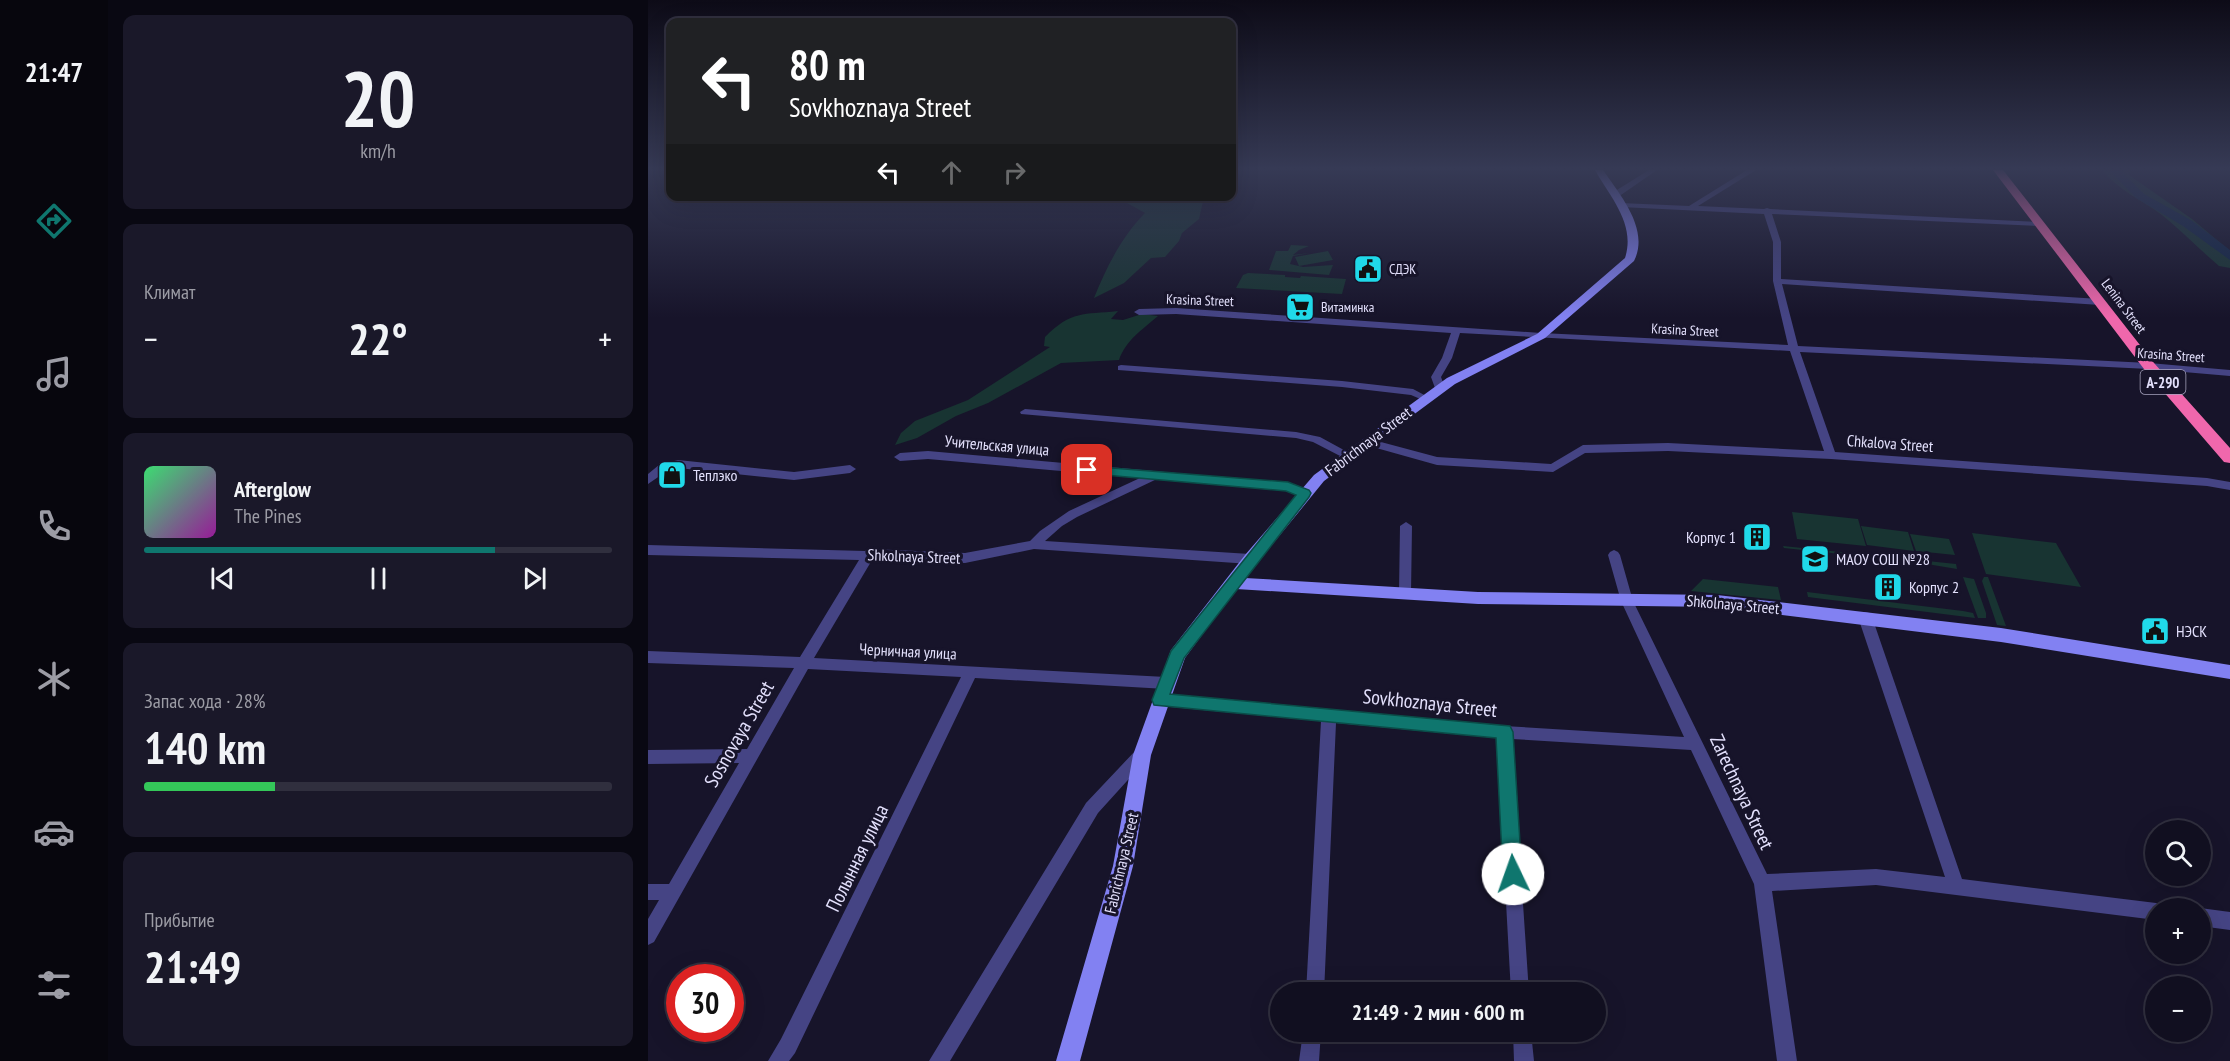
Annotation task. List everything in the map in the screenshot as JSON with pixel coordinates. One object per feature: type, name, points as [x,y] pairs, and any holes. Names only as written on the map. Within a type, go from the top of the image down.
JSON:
[{"type":"highway","name":"Lenina Street","points":[[2037,220],[2149,366],[2230,458]]},
{"type":"street","name":"Fabrichnaya Street","points":[[1068,1061],[1124,866],[1142,754],[1177,655],[1251,559],[1319,478],[1440,388],[1541,336],[1630,259],[1635,249],[1635,237],[1627,220]]},
{"type":"street","points":[[1770,220],[1777,242],[1777,281],[1794,349],[1831,455]]},
{"type":"street","points":[[1953,220],[2040,224]]},
{"type":"street","points":[[1777,281],[2100,302]]},
{"type":"street","name":"Krasina Street","points":[[1139,312],[1176,311],[1541,336],[2149,366],[2230,373]]},
{"type":"street","points":[[1440,388],[1436,376],[1447,358],[1456,331]]},
{"type":"street","points":[[1121,368],[1342,384],[1413,392],[1425,398]]},
{"type":"street","points":[[1025,412],[1296,435],[1316,439],[1348,455]]},
{"type":"street","name":"Chkalova Street","points":[[1366,442],[1437,460],[1553,468],[1583,449],[1668,447],[1831,455],[2195,481],[2230,486]]},
{"type":"street","name":"Учительская улица","points":[[900,457],[928,455],[1288,486],[1305,493]]},
{"type":"street","points":[[648,480],[663,468],[678,464],[794,476],[850,469]]},
{"type":"street","points":[[1034,545],[1044,532],[1060,521],[1154,476]]},
{"type":"street","points":[[1405,593],[1406,526]]},
{"type":"street","name":"Shkolnaya Street","points":[[648,550],[965,558],[1034,545],[1251,559]]},
{"type":"street","name":"Sosnovaya Street","points":[[648,936],[869,554]]},
{"type":"street","name":"Zarechnaya Street","points":[[1614,555],[1627,601],[1762,883],[1787,1061]]},
{"type":"street","name":"Shkolnaya Street","points":[[1233,583],[1405,593],[1627,601],[1658,599],[1717,601],[2034,639],[2230,672]]},
{"type":"street","points":[[1865,617],[1956,885]]},
{"type":"street","name":"Черничная улица","points":[[648,657],[804,663],[1166,683]]},
{"type":"street","name":"Полынная улица","points":[[778,1061],[788,1046],[971,672]]},
{"type":"street","name":"Sovkhoznaya Street","points":[[1160,700],[1504,732],[1696,744]]},
{"type":"street","points":[[1316,982],[1329,715]]},
{"type":"street","points":[[1504,732],[1519,982]]},
{"type":"street","points":[[939,1061],[1092,808],[1142,754]]},
{"type":"street","points":[[648,757],[751,756]]},
{"type":"street","points":[[1762,883],[1876,877],[1956,885],[2145,911]]},
{"type":"street","points":[[648,892],[674,892]]},
{"type":"street","points":[[2211,918],[2230,921]]},
{"type":"street","points":[[1309,1061],[1311,1042]]},
{"type":"street","points":[[1523,1042],[1524,1061]]},
{"type":"green space","points":[[1139,220],[1198,220],[1182,233],[1179,241],[1165,257],[1151,258],[1124,283],[1094,298],[1115,253]]},
{"type":"green space","points":[[2168,220],[2193,220],[2230,251],[2230,268],[2219,266]]},
{"type":"green space","points":[[1291,245],[1309,246],[1293,255],[1310,253],[1293,256],[1290,264],[1303,267],[1333,265],[1329,275],[1269,270],[1276,251],[1288,251]]},
{"type":"green space","points":[[1328,251],[1333,260],[1299,266],[1295,257]]},
{"type":"green space","points":[[1248,273],[1300,278],[1301,276],[1346,279],[1342,294],[1236,288],[1243,275]]},
{"type":"green space","points":[[1118,311],[1111,319],[1123,320],[1142,314],[1158,316],[1130,341],[1119,360],[1061,363],[988,403],[956,416],[917,438],[895,445],[901,433],[915,421],[968,400],[1050,347],[1044,346],[1045,337],[1063,322],[1078,315]]},
{"type":"green space","points":[[1792,512],[1858,519],[1866,546],[1797,539]]},
{"type":"green space","points":[[1861,526],[1908,532],[1914,551],[1867,545]]},
{"type":"green space","points":[[1972,533],[2056,543],[2081,587],[1986,574]]},
{"type":"green space","points":[[1910,534],[1949,539],[1955,555],[1916,551]]},
{"type":"green space","points":[[1783,546],[1956,564],[1957,569],[1907,561],[1784,548]]},
{"type":"green space","points":[[1963,577],[1974,579],[1986,618],[1978,618]]},
{"type":"green space","points":[[1984,577],[1988,577],[2006,626],[1997,625],[1982,581]]},
{"type":"green space","points":[[1703,579],[1778,587],[1781,600],[1691,591]]},
{"type":"green space","points":[[1807,592],[1963,611],[1973,613],[1975,618],[1808,597]]},
{"type":"waterway","points":[[2181,220],[2230,256]]},
{"type":"place","name":"СДЭК","points":[[1368,269]]},
{"type":"place","name":"Витаминка","points":[[1300,307]]},
{"type":"place","name":"Теплэко","points":[[672,475]]},
{"type":"place","name":"Корпус 1","points":[[1757,537]]},
{"type":"place","name":"МАОУ СОШ №28","points":[[1815,559]]},
{"type":"place","name":"Корпус 2","points":[[1888,587]]},
{"type":"place","name":"НЭСК","points":[[2155,631]]},
{"type":"route","points":[[1087,470],[1288,486],[1305,493],[1177,655],[1160,700],[1504,732],[1513,874]]}]
